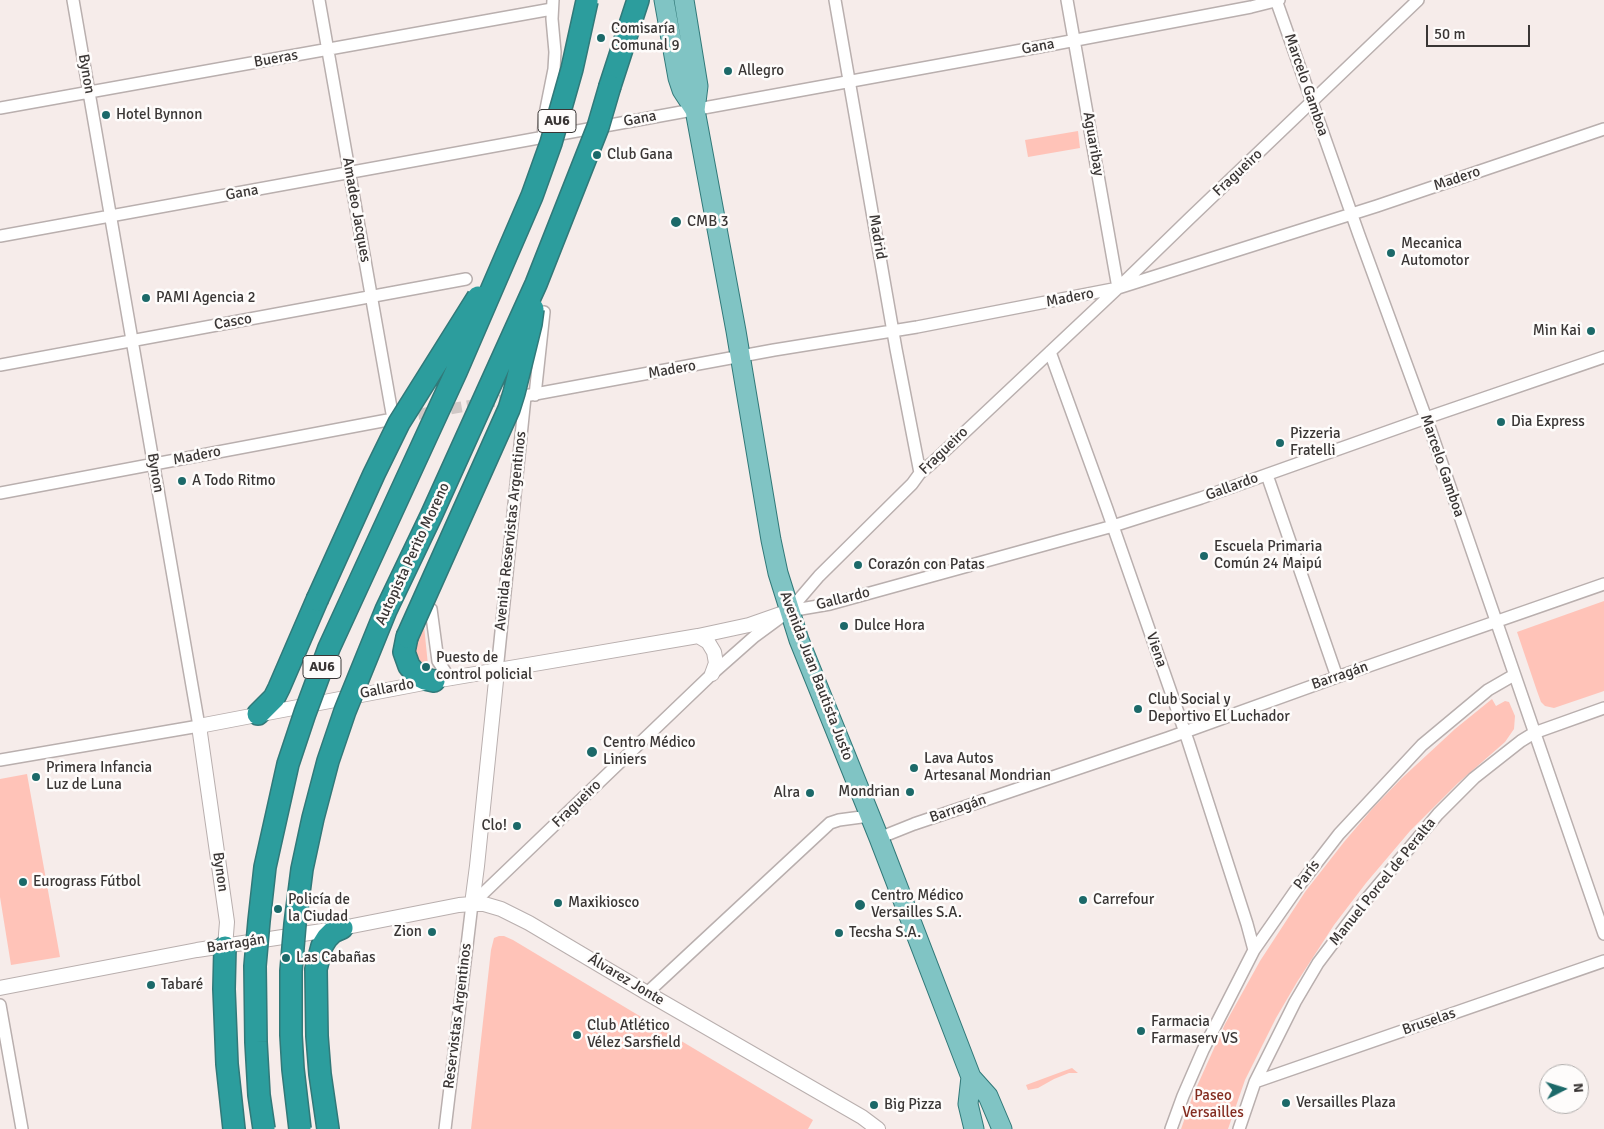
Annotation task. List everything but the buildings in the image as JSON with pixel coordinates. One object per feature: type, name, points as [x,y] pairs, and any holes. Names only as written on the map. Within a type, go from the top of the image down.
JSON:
[{"type":"highway","name":"AU6","points":[[264,1129],[259,1095],[256,1042],[255,966],[258,922],[266,866],[288,764],[329,648],[516,237],[551,142],[572,69],[587,0]]},
{"type":"highway","name":"Autopista Perito Moreno","points":[[300,1129],[291,1034],[291,981],[294,933],[302,869],[328,761],[345,710],[386,610],[431,516],[536,284],[598,127],[631,0]]},
{"type":"highway","points":[[610,86],[638,0]]},
{"type":"highway","points":[[258,714],[274,698],[279,688],[374,474],[399,423],[516,237]]},
{"type":"highway","points":[[442,680],[425,679],[417,675],[409,666],[404,652],[407,637],[509,409],[531,324],[536,284]]},
{"type":"highway","points":[[327,1124],[317,1036],[316,969],[322,946],[333,932],[342,928]]},
{"type":"highway","points":[[225,947],[224,990],[234,1129]]},
{"type":"main road","name":"Avenida Juan Bautista Justo","points":[[664,0],[678,78],[682,90],[695,110]]},
{"type":"main road","name":"Avenida Juan Bautista Justo","points":[[684,0],[698,86],[695,110],[741,356],[778,573],[789,611],[817,687],[879,838],[971,1077],[988,1096],[1002,1129]]},
{"type":"main road","name":"Avenida Juan Bautista Justo","points":[[971,1077],[968,1104],[974,1129]]},
{"type":"street","name":"Bynon","points":[[73,0],[199,726],[227,922],[225,947]]},
{"type":"street","name":"Amadeo Jacques","points":[[320,0],[393,419]]},
{"type":"street","name":"Madrid","points":[[834,0],[920,473]]},
{"type":"street","name":"Aguaribay","points":[[1067,0],[1118,288]]},
{"type":"street","name":"Gana","points":[[0,236],[849,82],[1251,7],[1277,0]]},
{"type":"street","name":"Marcelo Gamboa","points":[[1277,0],[1426,418],[1604,934]]},
{"type":"street","name":"Fragueiro","points":[[472,904],[712,674],[755,636],[789,611],[819,576],[912,484],[920,473],[932,464],[1118,288],[1418,0]]},
{"type":"street","name":"Bueras","points":[[0,108],[328,50],[553,4]]},
{"type":"street","points":[[543,137],[554,61],[553,4]]},
{"type":"street","name":"Madero","points":[[526,396],[1118,288],[1352,214],[1604,129]]},
{"type":"street","name":"Casco","points":[[0,365],[466,279]]},
{"type":"street","name":"Avenida Reservistas Argentinos","points":[[472,904],[526,396],[544,312]]},
{"type":"street","name":"Viena","points":[[1050,352],[1113,526],[1184,732],[1236,888],[1254,950]]},
{"type":"street","name":"Gallardo","points":[[0,760],[199,726],[442,680],[698,636],[749,625],[789,611],[830,604],[1113,526],[1267,475],[1604,357]]},
{"type":"street","name":"Madero","points":[[0,493],[393,419]]},
{"type":"street","points":[[1267,475],[1337,677]]},
{"type":"street","name":"Barragán","points":[[879,838],[914,824],[1184,732],[1604,584]]},
{"type":"street","points":[[431,609],[442,680]]},
{"type":"street","points":[[698,636],[708,642],[714,652],[716,663],[712,674]]},
{"type":"street","name":"París","points":[[1171,1129],[1203,1050],[1254,950],[1298,887],[1339,834],[1422,745],[1488,690],[1514,675]]},
{"type":"street","name":"Manuel Porcel de Peralta","points":[[1239,1129],[1255,1082],[1294,1002],[1318,963],[1347,923],[1432,821],[1474,778],[1521,741],[1534,733],[1604,708]]},
{"type":"street","points":[[647,993],[830,823],[870,816]]},
{"type":"street","name":"Barragán","points":[[0,988],[188,952],[342,928],[472,904]]},
{"type":"street","name":"Álvarez Jonte","points":[[472,904],[484,904],[509,912],[529,923],[862,1117],[878,1129]]},
{"type":"street","name":"Reservistas Argentinos","points":[[445,1129],[472,904]]},
{"type":"street","name":"Bruselas","points":[[1255,1082],[1604,961]]},
{"type":"street","points":[[0,1005],[22,1129]]},
{"type":"green space","points":[[1078,131],[1080,148],[1028,157],[1025,140]]},
{"type":"green space","points":[[1604,601],[1604,691],[1554,708],[1545,706],[1541,702],[1517,632]]},
{"type":"green space","points":[[423,616],[428,669],[417,665],[413,639]]},
{"type":"green space","name":"Paseo Versailles","points":[[1492,699],[1496,706],[1505,701],[1509,702],[1515,716],[1514,729],[1505,742],[1458,783],[1410,831],[1366,883],[1334,925],[1276,1018],[1245,1080],[1228,1129],[1181,1129],[1193,1095],[1225,1024],[1260,961],[1305,892],[1344,842],[1402,778],[1455,729]]},
{"type":"green space","name":"Eurograss Fútbol","points":[[27,774],[60,957],[11,965],[0,897],[0,779]]},
{"type":"green space","name":"Club Atlético Vélez Sarsfield","points":[[499,936],[513,940],[813,1120],[808,1129],[471,1129],[491,950],[494,938]]},
{"type":"green space","points":[[1072,1068],[1078,1073],[1069,1073],[1038,1088],[1028,1090],[1026,1085]]},
{"type":"tunnel","points":[[402,417],[514,398]]},
{"type":"place","name":"Comisaría Comunal 9","points":[[601,38]]},
{"type":"place","name":"Allegro","points":[[728,71]]},
{"type":"place","name":"Hotel Bynnon","points":[[106,115]]},
{"type":"place","name":"Club Gana","points":[[597,155]]},
{"type":"place","name":"CMB 3","points":[[676,222]]},
{"type":"place","name":"Mecanica Automotor","points":[[1391,253]]},
{"type":"place","name":"PAMI Agencia 2","points":[[146,298]]},
{"type":"place","name":"Min Kai","points":[[1591,331]]},
{"type":"place","name":"Dia Express","points":[[1501,422]]},
{"type":"place","name":"Pizzeria Fratelli","points":[[1280,443]]},
{"type":"place","name":"A Todo Ritmo","points":[[182,481]]},
{"type":"place","name":"Escuela Primaria Común 24 Maipú","points":[[1204,556]]},
{"type":"place","name":"Corazón con Patas","points":[[858,565]]},
{"type":"place","name":"Dulce Hora","points":[[844,626]]},
{"type":"place","name":"Puesto de control policial","points":[[426,667]]},
{"type":"place","name":"Club Social y Deportivo El Luchador","points":[[1138,709]]},
{"type":"place","name":"Centro Médico Liniers","points":[[592,752]]},
{"type":"place","name":"Lava Autos Artesanal Mondrian","points":[[914,768]]},
{"type":"place","name":"Primera Infancia Luz de Luna","points":[[36,777]]},
{"type":"place","name":"Mondrian","points":[[910,792]]},
{"type":"place","name":"Alra","points":[[810,793]]},
{"type":"place","name":"Clo!","points":[[517,826]]},
{"type":"place","name":"Eurograss Fútbol","points":[[23,882]]},
{"type":"place","name":"Carrefour","points":[[1083,900]]},
{"type":"place","name":"Maxikiosco","points":[[558,903]]},
{"type":"place","name":"Centro Médico Versailles S.A.","points":[[860,905]]},
{"type":"place","name":"Policía de la Ciudad","points":[[278,909]]},
{"type":"place","name":"Zion","points":[[432,932]]},
{"type":"place","name":"Tecsha S.A.","points":[[839,933]]},
{"type":"place","name":"Las Cabañas","points":[[286,958]]},
{"type":"place","name":"Tabaré","points":[[151,985]]},
{"type":"place","name":"Farmacia Farmaserv VS","points":[[1141,1031]]},
{"type":"place","name":"Club Atlético Vélez Sarsfield","points":[[577,1035]]},
{"type":"place","name":"Versailles Plaza","points":[[1286,1103]]},
{"type":"place","name":"Big Pizza","points":[[874,1105]]}]
